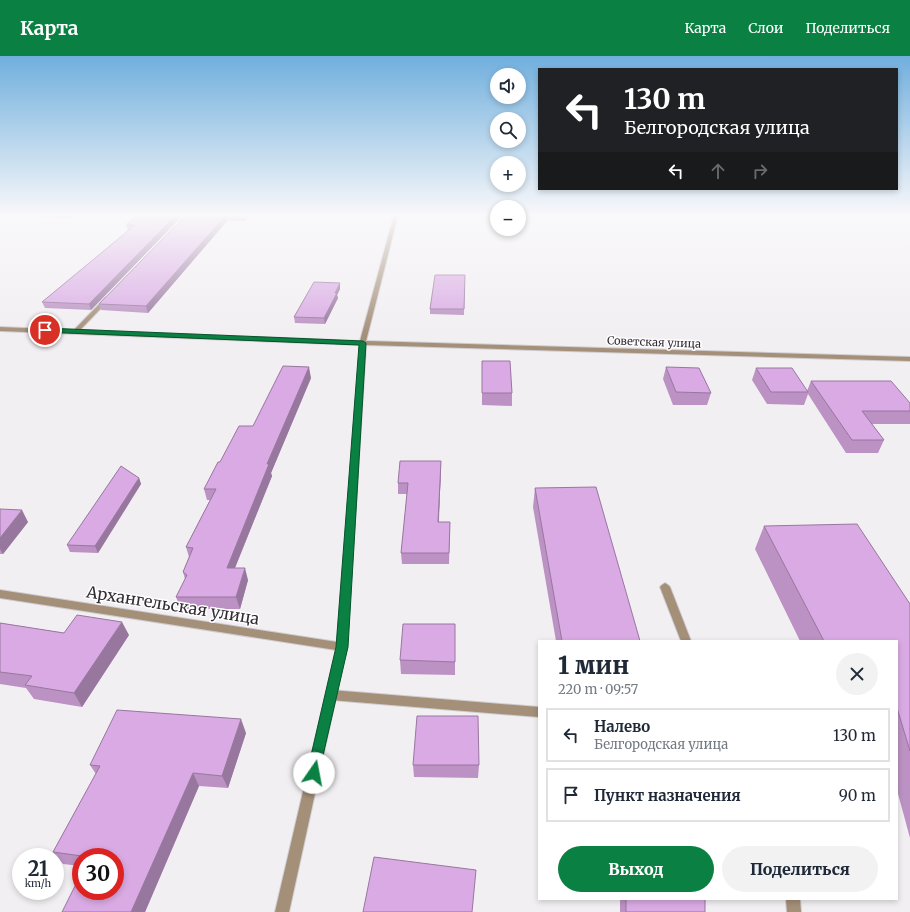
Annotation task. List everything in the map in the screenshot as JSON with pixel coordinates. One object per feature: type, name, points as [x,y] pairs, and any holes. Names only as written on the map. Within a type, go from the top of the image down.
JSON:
[{"type":"street","points":[[282,912],[342,647],[363,343],[386,255]]},
{"type":"street","points":[[75,332],[113,293]]},
{"type":"street","name":"Советская улица","points":[[0,329],[363,343],[910,359]]},
{"type":"street","points":[[665,586],[686,640]]},
{"type":"street","name":"Архангельская улица","points":[[0,594],[342,647]]},
{"type":"street","points":[[331,695],[538,712]]},
{"type":"street","points":[[792,900],[794,912]]},
{"type":"building","points":[[99,255],[137,255],[89,304],[42,302]]},
{"type":"building","points":[[147,255],[191,255],[146,306],[99,304]]},
{"type":"building","points":[[435,275],[465,275],[464,309],[430,309]]},
{"type":"building","points":[[314,282],[340,283],[335,293],[337,293],[324,318],[294,317]]},
{"type":"building","points":[[482,361],[510,361],[512,393],[482,393]]},
{"type":"building","points":[[283,366],[309,367],[267,464],[269,464],[227,568],[245,568],[236,597],[176,597],[187,575],[183,572],[193,548],[186,547],[216,489],[204,489],[239,426],[253,426]]},
{"type":"building","points":[[666,367],[699,368],[711,393],[676,392]]},
{"type":"building","points":[[756,368],[792,368],[808,392],[771,392]]},
{"type":"building","points":[[811,381],[891,381],[910,403],[910,411],[862,411],[884,440],[852,440]]},
{"type":"building","points":[[400,461],[441,461],[438,522],[450,522],[449,553],[401,553],[408,483],[398,483]]},
{"type":"building","points":[[121,466],[139,478],[95,546],[67,545]]},
{"type":"building","points":[[596,487],[640,640],[562,640],[535,488]]},
{"type":"building","points":[[0,509],[22,510],[0,538]]},
{"type":"building","points":[[857,524],[910,604],[910,751],[898,711],[898,640],[823,640],[764,526]]},
{"type":"building","points":[[77,615],[122,622],[74,693],[25,685],[32,676],[0,672],[0,623],[64,633]]},
{"type":"building","points":[[403,624],[455,624],[455,662],[400,660]]},
{"type":"building","points":[[117,710],[241,719],[222,776],[193,773],[131,912],[62,912],[72,892],[72,900],[124,900],[124,848],[72,848],[72,855],[64,854],[64,848],[55,848],[100,766],[90,765]]},
{"type":"building","points":[[417,716],[478,716],[479,765],[413,765]]},
{"type":"building","points":[[374,857],[476,870],[472,912],[363,912]]},
{"type":"building","points":[[626,900],[705,900],[705,912],[626,912]]},
{"type":"route","points":[[45,330],[363,343],[342,647],[314,773]]}]
